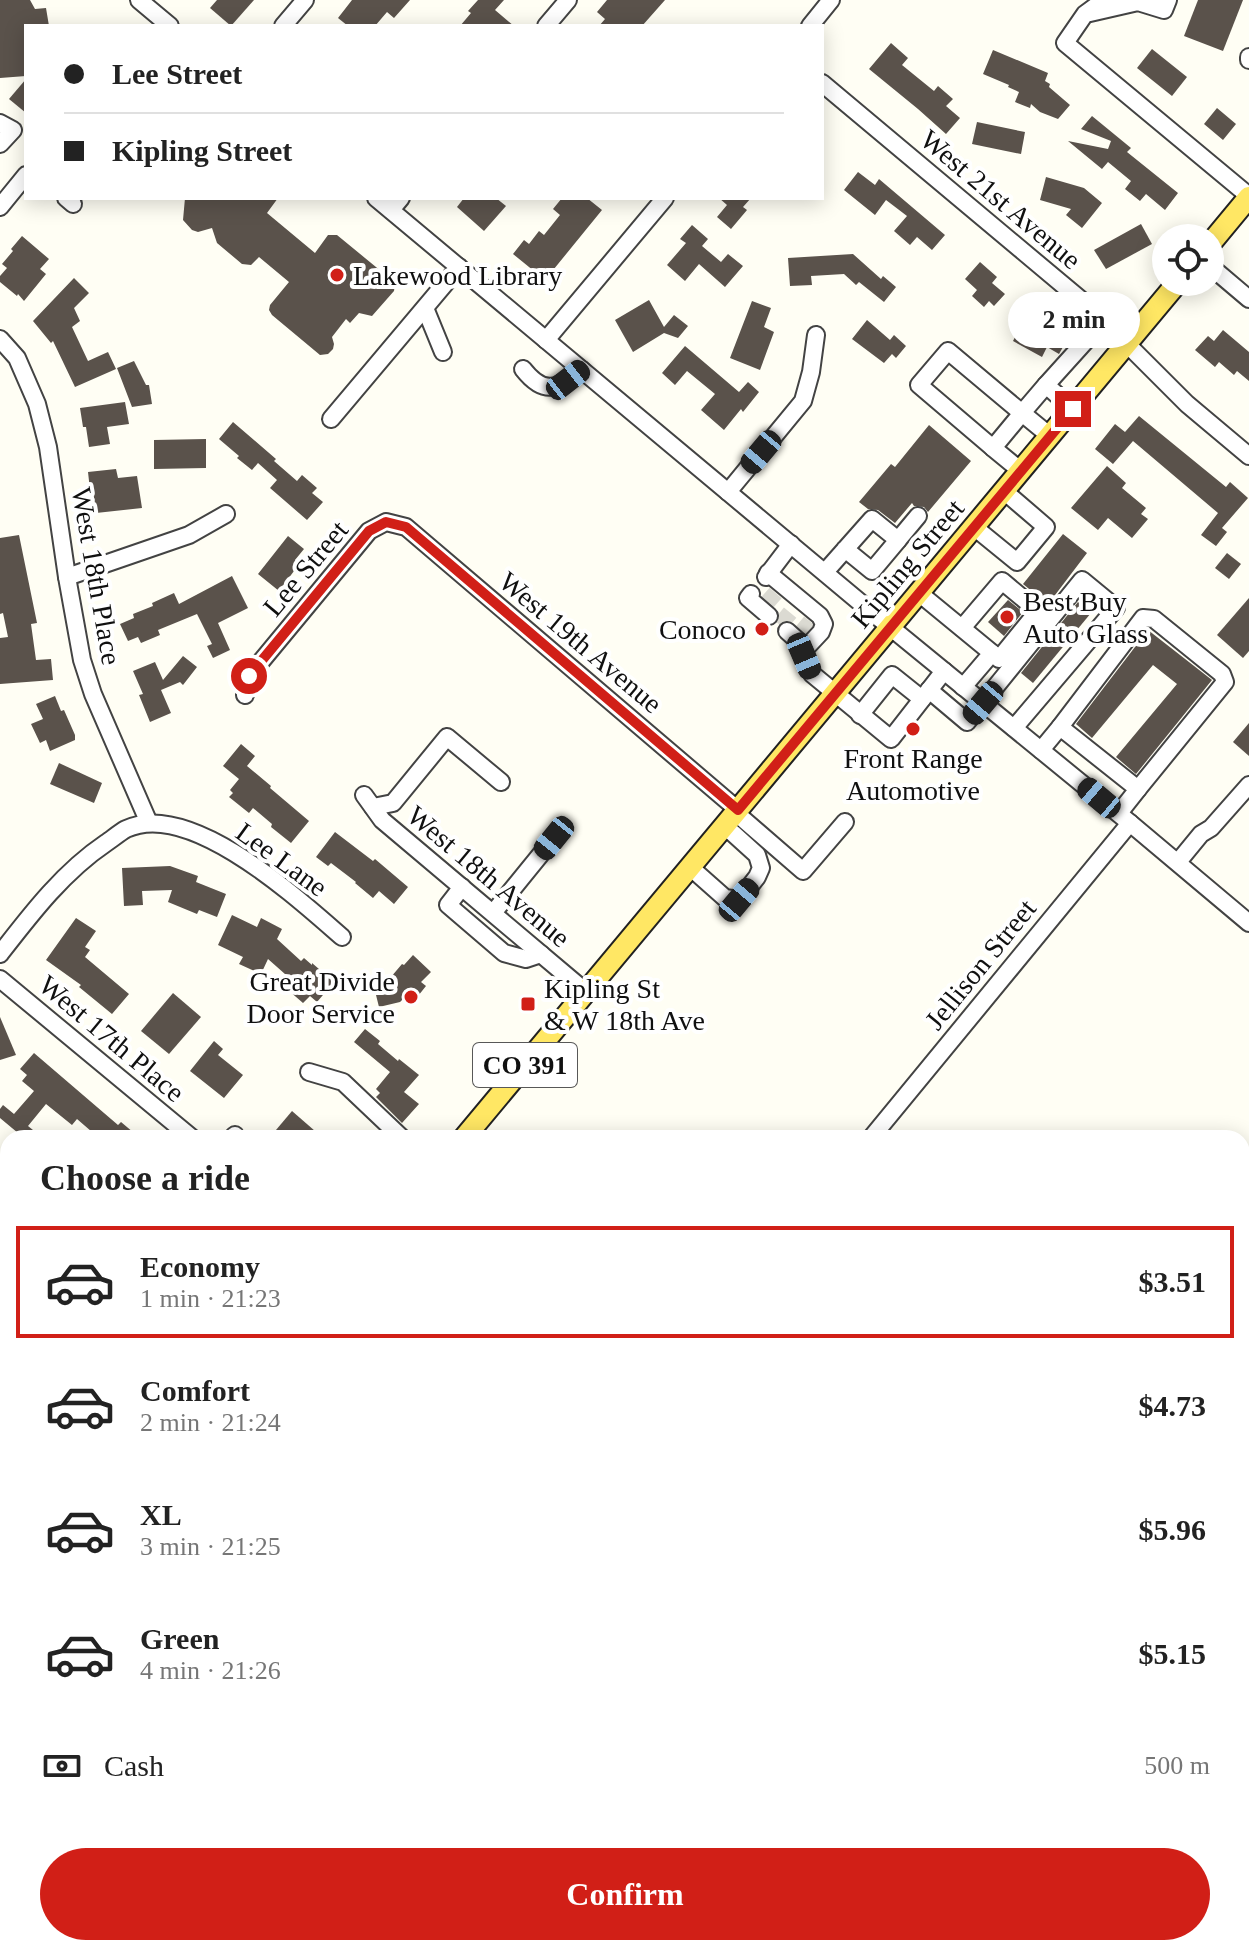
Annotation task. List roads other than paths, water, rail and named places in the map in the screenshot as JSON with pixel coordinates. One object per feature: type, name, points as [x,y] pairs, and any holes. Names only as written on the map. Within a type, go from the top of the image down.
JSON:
[{"type":"main road","points":[[1224,227],[1249,196]]},
{"type":"main road","name":"Kipling Street","points":[[471,1130],[1166,296]]},
{"type":"street","points":[[139,0],[158,22]]},
{"type":"street","points":[[285,24],[305,0]]},
{"type":"street","points":[[548,24],[568,0]]},
{"type":"street","points":[[812,24],[831,0]]},
{"type":"street","points":[[1104,0],[1085,14],[1065,43],[1249,196]]},
{"type":"street","points":[[1085,14],[1138,2],[1164,10],[1168,0]]},
{"type":"street","name":"West 21st Avenue","points":[[824,85],[1093,310],[1187,404],[1249,456]]},
{"type":"street","points":[[0,123],[13,130],[0,144]]},
{"type":"street","points":[[0,207],[24,177]]},
{"type":"street","points":[[546,340],[663,200]]},
{"type":"street","points":[[396,204],[459,267],[1249,923]]},
{"type":"street","points":[[331,419],[459,267]]},
{"type":"street","points":[[1224,278],[1249,299]]},
{"type":"street","points":[[425,308],[443,352]]},
{"type":"street","points":[[993,448],[1092,334],[1127,343]]},
{"type":"street","points":[[728,492],[803,401],[810,379],[816,335]]},
{"type":"street","name":"West 18th Place","points":[[0,339],[17,358],[37,404],[48,447],[82,660],[93,694],[149,823]]},
{"type":"street","points":[[1021,471],[919,385],[928,374],[948,351],[1050,436]]},
{"type":"street","points":[[523,369],[532,380],[546,387],[561,386],[582,370]]},
{"type":"street","points":[[1046,385],[1073,409]]},
{"type":"street","points":[[974,527],[1017,562],[1046,527],[1004,491]]},
{"type":"street","points":[[67,577],[189,535],[226,514]]},
{"type":"street","points":[[845,549],[872,571],[918,516]]},
{"type":"street","points":[[825,572],[872,519],[898,540]]},
{"type":"street","name":"Lee Street","points":[[245,695],[249,676],[369,531],[386,522]]},
{"type":"street","name":"West 19th Avenue","points":[[386,522],[406,527],[733,816]]},
{"type":"street","points":[[791,544],[767,575],[824,624],[821,632],[798,638],[804,656],[812,674],[860,715],[891,739],[944,671]]},
{"type":"street","points":[[860,715],[892,675],[967,722],[1082,580],[1116,608],[1014,728]]},
{"type":"street","points":[[919,593],[999,659],[1038,611],[1002,581],[962,628]]},
{"type":"street","points":[[751,594],[748,598],[765,610]]},
{"type":"street","name":"Jellison Street","points":[[877,1130],[1124,818],[1138,789],[1225,682],[1222,674],[1154,619],[1143,618],[1060,727]]},
{"type":"street","points":[[963,687],[992,653]]},
{"type":"street","points":[[1041,750],[1060,727],[1138,789]]},
{"type":"street","name":"West 18th Avenue","points":[[501,782],[447,737],[393,803],[368,801],[382,820],[586,992]]},
{"type":"street","points":[[1178,862],[1249,785]]},
{"type":"street","points":[[733,816],[803,871],[845,822]]},
{"type":"street","points":[[690,867],[725,898],[739,900],[761,868],[757,855],[733,816]]},
{"type":"street","points":[[0,954],[59,884],[93,852],[126,829],[149,823]]},
{"type":"street","name":"Lee Lane","points":[[149,823],[195,833],[242,857],[342,937]]},
{"type":"street","points":[[493,913],[554,838]]},
{"type":"street","points":[[462,887],[448,905],[504,953],[526,959],[541,954]]},
{"type":"street","name":"West 17th Place","points":[[0,979],[182,1130]]},
{"type":"street","points":[[309,1072],[343,1082],[394,1130]]},
{"type":"tunnel","points":[[765,605],[780,588]]},
{"type":"tunnel","points":[[780,625],[798,603]]},
{"type":"tunnel","points":[[800,634],[815,616]]},
{"type":"place","name":"Lakewood Library","points":[[337,275]]},
{"type":"place","name":"Best Buy Auto Glass","points":[[1007,617]]},
{"type":"place","name":"Conoco","points":[[762,629]]},
{"type":"place","name":"Front Range Automotive","points":[[913,729]]},
{"type":"place","name":"Great Divide Door Service","points":[[411,997]]},
{"type":"place","name":"Kipling St & W 18th Ave","points":[[528,1004]]}]
